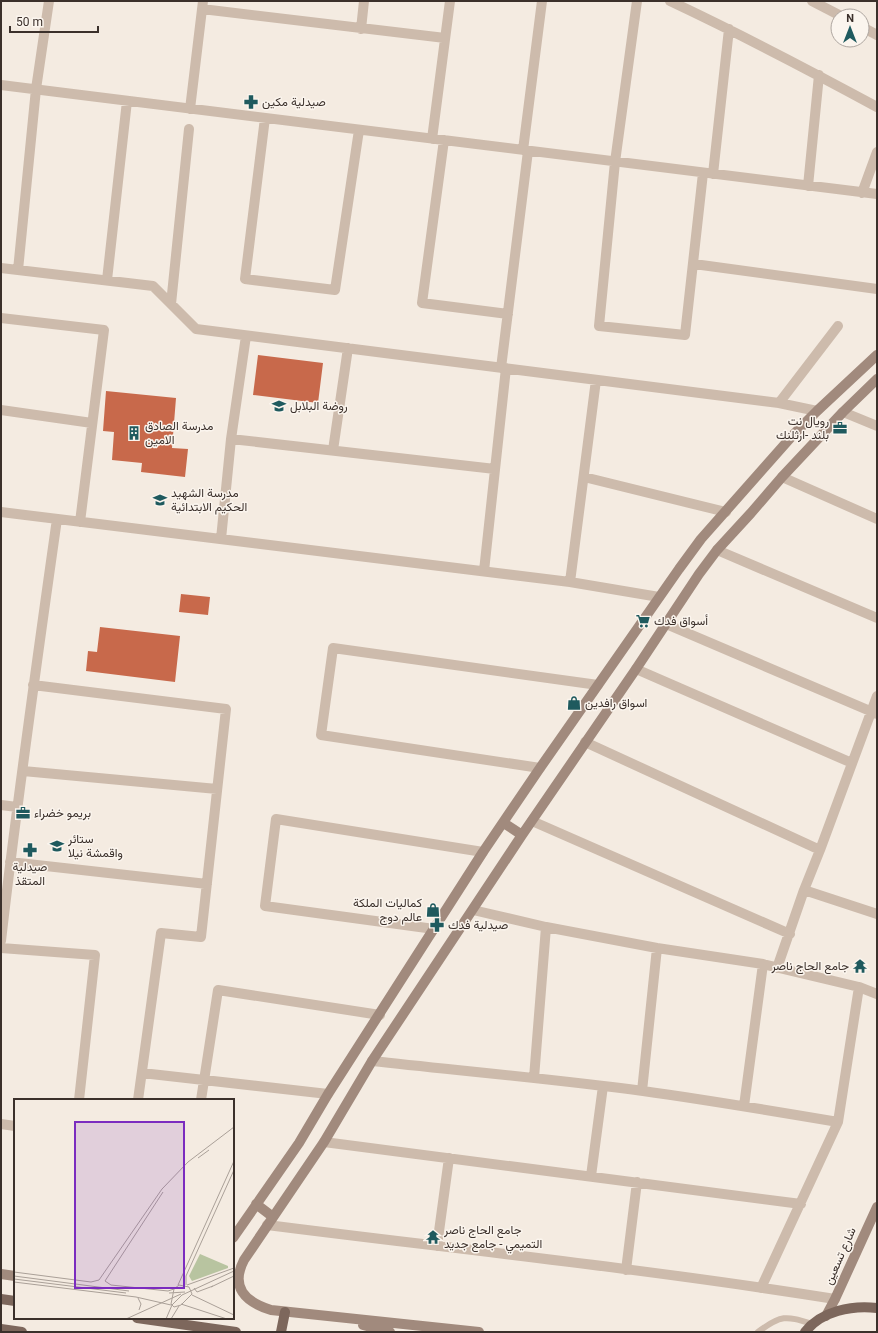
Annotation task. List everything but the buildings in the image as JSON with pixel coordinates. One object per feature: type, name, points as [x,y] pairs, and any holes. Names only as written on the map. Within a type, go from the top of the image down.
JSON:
[{"type":"main road","points":[[234,1234],[299,1143],[328,1094],[483,852],[701,538],[726,512],[793,435],[877,355]]},
{"type":"main road","points":[[478,1332],[271,1310],[254,1303],[243,1293],[238,1281],[238,1273],[244,1260],[324,1142],[372,1062],[522,835],[717,550],[782,477],[843,412],[877,379]]},
{"type":"main road","points":[[504,823],[522,835]]},
{"type":"main road","points":[[256,1204],[273,1216]]},
{"type":"main road","name":"شارع تسعين","points":[[826,1316],[877,1207]]},
{"type":"main road","points":[[1,1274],[14,1276]]},
{"type":"main road","points":[[1,1299],[14,1301]]},
{"type":"main road","points":[[805,1332],[826,1316],[839,1310],[867,1306],[877,1308]]},
{"type":"main road","points":[[282,1332],[285,1312]]},
{"type":"main road","points":[[347,1318],[390,1332]]},
{"type":"main road","points":[[144,1319],[236,1332]]},
{"type":"main road","points":[[1,1329],[22,1332]]},
{"type":"street","points":[[18,270],[36,89],[49,1]]},
{"type":"street","points":[[361,28],[364,1]]},
{"type":"street","points":[[432,139],[450,1]]},
{"type":"street","points":[[484,572],[495,469],[508,314],[542,1]]},
{"type":"street","points":[[637,1],[615,162],[599,326],[685,335],[729,29]]},
{"type":"street","points":[[670,1],[819,75],[877,107]]},
{"type":"street","points":[[812,1],[830,10]]},
{"type":"street","points":[[190,109],[203,5],[361,28],[445,38]]},
{"type":"street","points":[[808,186],[819,75]]},
{"type":"street","points":[[1,85],[877,194]]},
{"type":"street","points":[[107,280],[127,101]]},
{"type":"street","points":[[265,118],[245,279],[335,290],[359,130]]},
{"type":"street","points":[[171,304],[189,129]]},
{"type":"street","points":[[444,140],[422,303],[508,314]]},
{"type":"street","points":[[862,193],[877,152]]},
{"type":"street","points":[[694,264],[877,289]]},
{"type":"street","points":[[1,268],[153,286],[196,329],[779,403],[817,411]]},
{"type":"street","points":[[1,318],[104,330],[80,522]]},
{"type":"street","points":[[779,403],[838,326]]},
{"type":"street","points":[[221,539],[231,439],[246,336]]},
{"type":"street","points":[[333,450],[348,348]]},
{"type":"street","points":[[570,582],[596,380]]},
{"type":"street","points":[[1,410],[92,423]]},
{"type":"street","points":[[843,412],[877,426]]},
{"type":"street","points":[[231,439],[495,469]]},
{"type":"street","points":[[584,477],[726,512]]},
{"type":"street","points":[[782,477],[877,519]]},
{"type":"street","points":[[1,512],[570,582],[659,597]]},
{"type":"street","points":[[1,941],[3,903],[23,770],[57,519]]},
{"type":"street","points":[[717,550],[877,618]]},
{"type":"street","points":[[666,624],[874,713]]},
{"type":"street","points":[[540,768],[321,735],[333,648],[598,685]]},
{"type":"street","points":[[636,669],[852,763]]},
{"type":"street","points":[[34,685],[226,708],[201,937],[161,933],[138,1099]]},
{"type":"street","points":[[778,968],[804,890],[852,763],[874,713],[877,696]]},
{"type":"street","points":[[585,742],[820,850]]},
{"type":"street","points":[[23,770],[217,789]]},
{"type":"street","points":[[1,805],[17,807]]},
{"type":"street","points":[[434,929],[265,906],[276,819],[483,852]]},
{"type":"street","points":[[532,821],[790,934]]},
{"type":"street","points":[[10,862],[207,884]]},
{"type":"street","points":[[804,890],[877,914]]},
{"type":"street","points":[[473,910],[546,927],[657,948],[763,964],[859,988],[877,994]]},
{"type":"street","points":[[534,1078],[546,927]]},
{"type":"street","points":[[1,948],[95,955],[79,1099]]},
{"type":"street","points":[[642,1091],[657,948]]},
{"type":"street","points":[[744,1106],[763,964]]},
{"type":"street","points":[[761,1288],[838,1122],[859,988]]},
{"type":"street","points":[[201,1099],[218,990],[380,1015]]},
{"type":"street","points":[[372,1062],[534,1078],[642,1091],[838,1122]]},
{"type":"street","points":[[142,1073],[328,1094]]},
{"type":"street","points":[[591,1176],[603,1086]]},
{"type":"street","points":[[1,1124],[14,1126]]},
{"type":"street","points":[[324,1142],[801,1204]]},
{"type":"street","points":[[437,1246],[449,1158]]},
{"type":"street","points":[[626,1270],[637,1182]]},
{"type":"street","points":[[267,1225],[626,1270],[835,1299]]},
{"type":"lane","points":[[758,1332],[771,1322],[781,1318],[794,1318],[814,1324]]},
{"type":"place","name":"صيدلية مكين","points":[[251,102]]},
{"type":"place","name":"روضة البلابل","points":[[279,406]]},
{"type":"place","name":"رويال نت بلند -ارثلنك","points":[[840,428]]},
{"type":"place","name":"مدرسة الصادق الامين","points":[[134,433]]},
{"type":"place","name":"مدرسة الشهيد الحكيم الابتدائية","points":[[160,500]]},
{"type":"place","name":"أسواق فدك","points":[[643,621]]},
{"type":"place","name":"اسواق رافدين","points":[[574,703]]},
{"type":"place","name":"بريمو خضراء","points":[[23,813]]},
{"type":"place","name":"ستائر واقمشة نيلا","points":[[57,846]]},
{"type":"place","name":"صيدلية المتقذ","points":[[30,850]]},
{"type":"place","name":"كماليات الملكة عالم دوج","points":[[433,910]]},
{"type":"place","name":"صيدلية فدك","points":[[437,925]]},
{"type":"place","name":"جامع الحاج ناصر","points":[[860,966]]},
{"type":"place","name":"جامع الحاج ناصر التميمي - جامع جديد","points":[[433,1237]]}]
